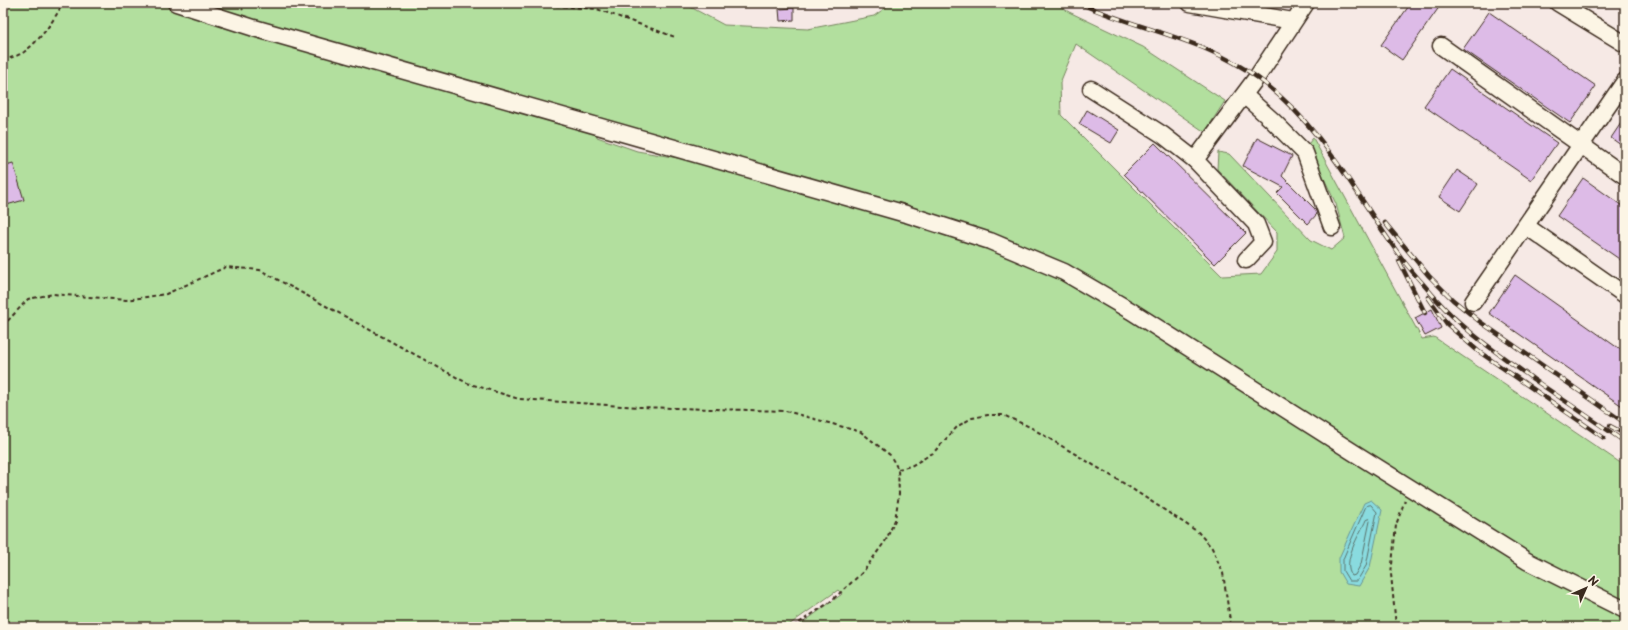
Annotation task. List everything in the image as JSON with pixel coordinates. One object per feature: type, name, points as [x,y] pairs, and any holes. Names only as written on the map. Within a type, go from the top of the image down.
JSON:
[{"type":"street","points":[[176,3],[254,28],[906,214],[990,241],[1064,272],[1131,310],[1527,561],[1625,610]]},
{"type":"street","points":[[1190,3],[1293,21]]},
{"type":"street","points":[[1195,160],[1257,77],[1306,3]]},
{"type":"street","points":[[1558,3],[1625,44]]},
{"type":"street","points":[[1441,46],[1625,176]]},
{"type":"street","points":[[1474,302],[1625,81]]},
{"type":"street","points":[[1091,89],[1163,135],[1195,160],[1256,224],[1263,242],[1246,260]]},
{"type":"street","points":[[1244,95],[1305,153],[1332,227]]},
{"type":"street","points":[[1526,226],[1625,294]]},
{"type":"path","points":[[3,60],[23,52],[38,39],[53,23],[63,3]]},
{"type":"path","points":[[521,3],[597,9],[675,37]]},
{"type":"path","points":[[3,108],[5,127]]},
{"type":"path","points":[[3,326],[28,299],[53,294],[126,300],[166,294],[226,267],[260,270],[467,383],[520,399],[638,407],[786,411],[862,432],[890,455],[898,469],[899,494],[895,520],[886,540],[863,572],[830,602],[793,627]]},
{"type":"path","points":[[898,469],[911,466],[933,453],[958,426],[972,418],[988,415],[1003,415],[1030,426],[1120,481],[1198,532],[1212,548],[1223,573],[1231,627]]},
{"type":"path","points":[[1396,627],[1391,574],[1396,525],[1410,488]]},
{"type":"green space","points":[[3,3],[683,3],[724,25],[808,29],[874,16],[892,3],[1055,3],[1069,12],[1143,47],[1225,101],[1205,132],[1076,44],[1060,83],[1061,115],[1222,276],[1261,274],[1277,252],[1277,232],[1217,169],[1218,152],[1229,154],[1311,240],[1331,250],[1345,238],[1336,204],[1308,144],[1313,138],[1422,339],[1434,337],[1625,466],[1625,627],[797,627],[842,594],[838,590],[786,627],[3,627]],"holes":[[[597,135],[754,164],[755,171],[637,151],[597,137]]]},
{"type":"water","points":[[1371,500],[1382,510],[1370,567],[1359,586],[1346,584],[1339,572],[1339,558],[1364,503]]},
{"type":"building","points":[[1411,3],[1442,3],[1402,60],[1381,45]]},
{"type":"building","points":[[794,8],[794,20],[780,21],[779,9]]},
{"type":"building","points":[[1489,12],[1596,86],[1570,123],[1463,49]]},
{"type":"building","points":[[1450,69],[1557,143],[1531,180],[1424,106]]},
{"type":"building","points":[[1087,110],[1119,130],[1111,143],[1079,124]]},
{"type":"building","points":[[1625,117],[1625,148],[1611,138]]},
{"type":"building","points":[[1257,138],[1292,156],[1282,176],[1315,209],[1317,214],[1308,224],[1277,193],[1283,187],[1243,166]]},
{"type":"building","points":[[1155,143],[1246,233],[1215,264],[1124,174]]},
{"type":"building","points":[[13,163],[24,200],[3,206],[3,166]]},
{"type":"building","points":[[1457,170],[1478,184],[1460,211],[1439,197]]},
{"type":"building","points":[[1583,178],[1625,208],[1625,263],[1557,216]]},
{"type":"building","points":[[1515,275],[1625,353],[1625,408],[1489,313]]},
{"type":"building","points":[[1432,309],[1441,328],[1425,336],[1415,318]]},
{"type":"railway","points":[[1079,3],[1216,53],[1237,64],[1258,78],[1281,97],[1302,118],[1320,140],[1338,163],[1403,260],[1447,311],[1470,332],[1533,379],[1625,442]]},
{"type":"railway","points":[[1385,223],[1429,276],[1453,300],[1479,321],[1625,423]]},
{"type":"railway","points":[[1399,261],[1425,313]]},
{"type":"railway","points":[[1428,297],[1447,324],[1478,351],[1604,438]]},
{"type":"railway","points":[[1610,426],[1625,434]]}]
